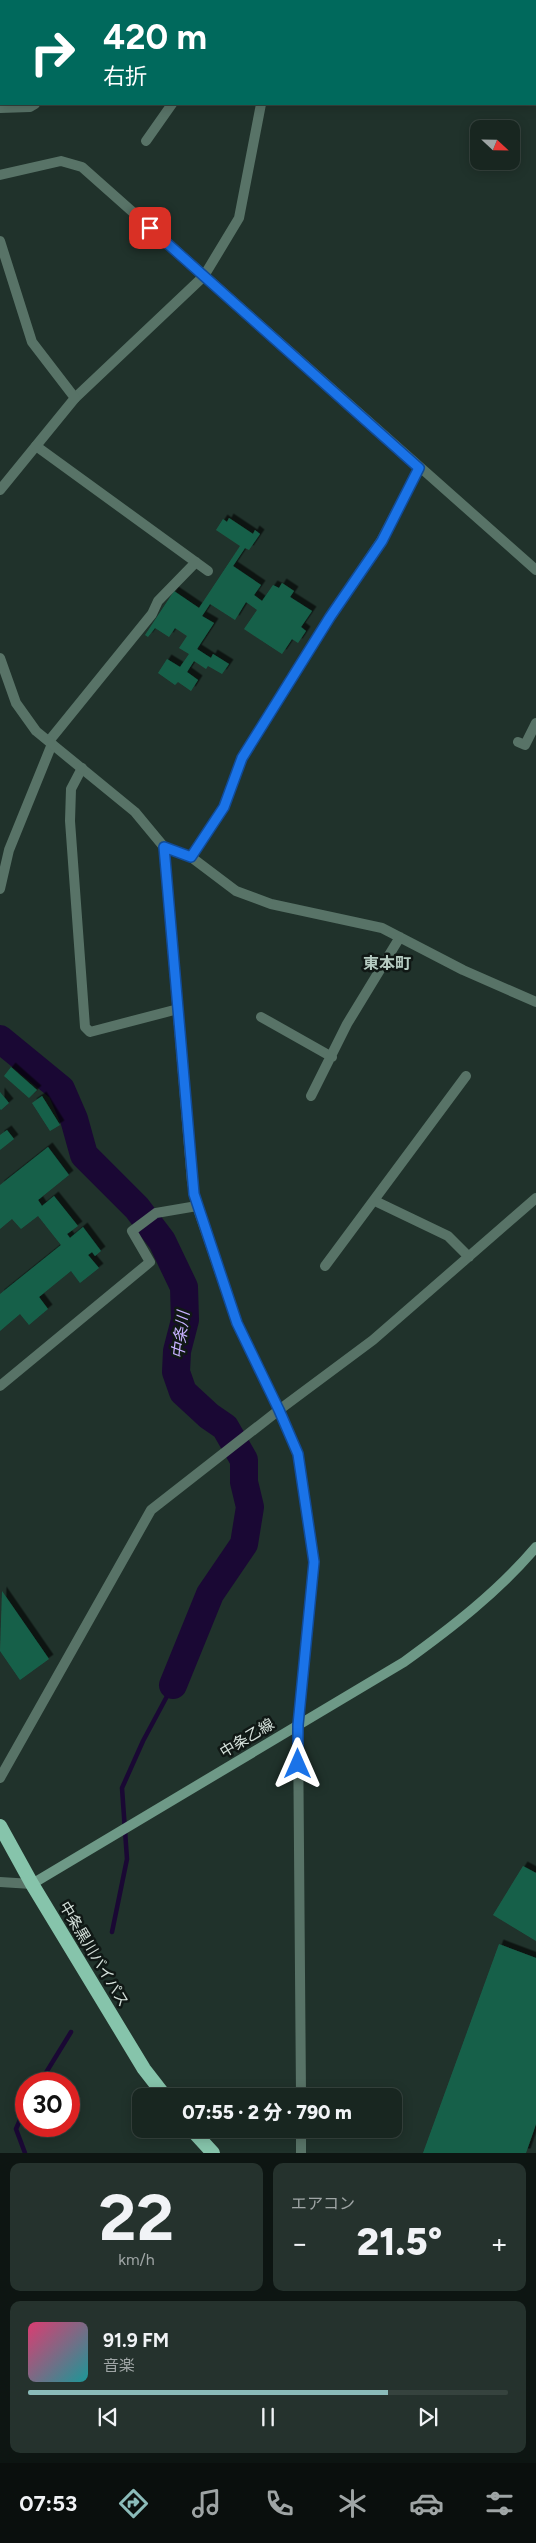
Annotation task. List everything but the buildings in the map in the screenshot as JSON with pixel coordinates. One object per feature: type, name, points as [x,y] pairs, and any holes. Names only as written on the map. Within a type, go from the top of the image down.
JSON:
[{"type":"highway","name":"中条黒川バイパス","points":[[0,1826],[32,1884],[144,2069],[159,2088]]},
{"type":"highway","points":[[199,2138],[213,2153]]},
{"type":"main road","name":"中条乙線","points":[[32,1884],[404,1662],[451,1627],[494,1591],[536,1547]]},
{"type":"street","points":[[0,108],[30,107],[33,105]]},
{"type":"street","points":[[146,141],[171,105]]},
{"type":"street","points":[[0,490],[75,398],[204,276],[239,218],[260,105]]},
{"type":"street","points":[[0,174],[61,161],[82,167],[536,570]]},
{"type":"street","points":[[0,241],[32,342],[75,398]]},
{"type":"street","points":[[36,446],[208,571]]},
{"type":"street","points":[[191,857],[224,807],[242,758],[330,617],[382,541],[419,468]]},
{"type":"street","points":[[0,889],[9,850],[50,742],[152,614],[158,602],[196,562]]},
{"type":"street","points":[[0,658],[16,703],[36,731],[136,812],[164,847],[191,857],[236,891],[271,904],[382,928],[463,970],[536,1002]]},
{"type":"street","points":[[518,742],[525,745],[536,723]]},
{"type":"street","points":[[82,768],[71,789],[70,822],[85,1026],[90,1032],[178,1009]]},
{"type":"street","points":[[164,847],[192,1182],[197,1206],[237,1323],[298,1454],[314,1562],[298,1725],[301,2088]]},
{"type":"street","points":[[311,1096],[347,1024],[400,937]]},
{"type":"street","points":[[261,1017],[332,1057]]},
{"type":"street","points":[[325,1266],[466,1076]]},
{"type":"street","points":[[0,1778],[151,1510],[279,1410],[373,1340],[536,1198]]},
{"type":"street","points":[[375,1201],[448,1236],[469,1257]]},
{"type":"street","points":[[0,1386],[150,1262],[132,1231],[156,1213],[197,1206]]},
{"type":"street","points":[[0,1882],[32,1884]]},
{"type":"street","points":[[301,2138],[301,2153]]},
{"type":"waterway","name":"中条川","points":[[0,1039],[61,1089],[74,1119],[84,1155],[137,1208],[162,1241],[184,1287],[185,1320],[177,1351],[176,1372],[183,1392],[209,1416],[225,1427],[244,1460],[244,1482],[250,1507],[244,1544],[210,1594],[173,1685]]},
{"type":"waterway","points":[[112,1932],[127,1859],[122,1788],[143,1741],[173,1685]]},
{"type":"waterway","points":[[46,2072],[71,2032]]},
{"type":"waterway","points":[[19,2137],[25,2153]]},
{"type":"district","name":"東本町","points":[[387,963]]},
{"type":"route","points":[[150,228],[419,468],[382,541],[330,617],[242,758],[224,807],[191,857],[164,847],[194,1194],[237,1323],[298,1454],[314,1562],[298,1725],[298,1764]]}]
